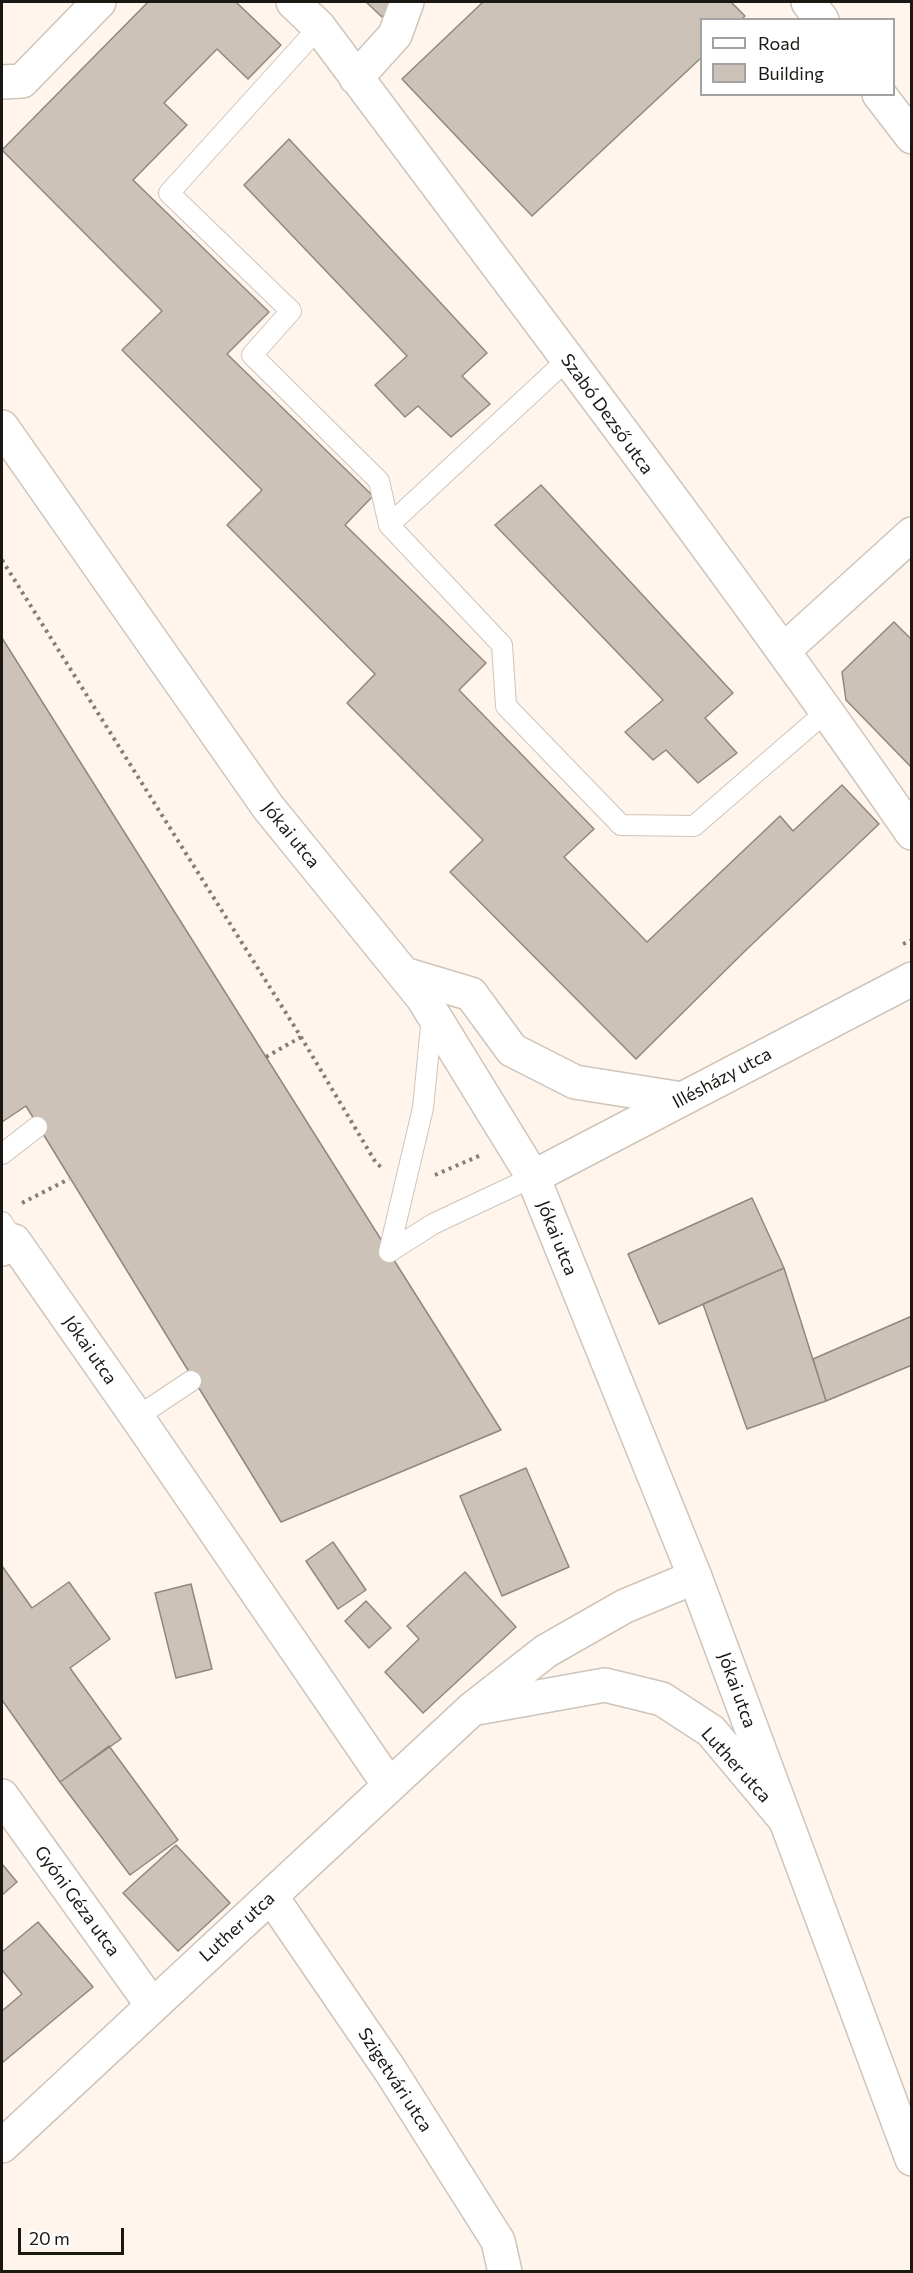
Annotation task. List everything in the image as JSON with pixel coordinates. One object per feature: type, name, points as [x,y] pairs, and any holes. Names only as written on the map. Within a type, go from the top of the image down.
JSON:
[{"type":"street","points":[[2,82],[22,81],[99,2]]},
{"type":"street","name":"Szabó Dezső utca","points":[[293,2],[318,27],[567,360],[827,711],[912,833]]},
{"type":"street","points":[[356,78],[395,35],[407,2]]},
{"type":"street","points":[[808,2],[820,18]]},
{"type":"street","points":[[881,96],[912,137]]},
{"type":"street","name":"Jókai utca","points":[[2,427],[268,807],[404,974],[432,1013],[533,1177],[695,1577],[912,2159]]},
{"type":"street","points":[[783,651],[912,534]]},
{"type":"street","points":[[404,974],[471,994],[512,1050],[575,1082],[682,1099]]},
{"type":"street","name":"Illésházy utca","points":[[533,1177],[912,979]]},
{"type":"street","name":"Jókai utca","points":[[6,1238],[137,1417],[389,1785]]},
{"type":"street","name":"Luther utca","points":[[2,2146],[472,1709],[546,1651],[625,1606],[695,1577]]},
{"type":"street","name":"Luther utca","points":[[472,1709],[605,1685],[662,1699],[711,1731],[787,1822]]},
{"type":"street","name":"Gyóni Géza utca","points":[[2,1796],[152,2005]]},
{"type":"street","name":"Szigetvári utca","points":[[272,1896],[390,2070],[498,2241],[505,2271]]},
{"type":"lane","points":[[318,27],[169,193],[291,311],[252,355],[379,481],[389,525],[502,645],[506,706],[621,825],[694,826],[827,711]]},
{"type":"lane","points":[[389,525],[567,360]]},
{"type":"lane","points":[[432,1013],[423,1108],[406,1187],[388,1252],[433,1224],[533,1177]]},
{"type":"lane","points":[[2,1154],[37,1127]]},
{"type":"lane","points":[[137,1417],[191,1381]]},
{"type":"path","points":[[2,560],[301,1037],[376,1163],[406,1187]]},
{"type":"path","points":[[266,1058],[301,1037]]},
{"type":"path","points":[[21,1203],[69,1179]]},
{"type":"building","points":[[148,2],[236,2],[281,45],[248,79],[217,49],[164,103],[187,125],[133,180],[269,312],[227,354],[373,496],[345,525],[486,663],[459,690],[594,829],[564,857],[647,942],[780,816],[793,831],[842,785],[879,824],[747,949],[636,1059],[450,872],[483,840],[347,703],[375,674],[227,525],[262,490],[122,350],[162,311],[2,150]]},
{"type":"building","points":[[366,2],[394,2],[395,3],[382,17]]},
{"type":"building","points":[[483,2],[731,2],[745,16],[743,18],[700,18],[700,59],[532,216],[402,79]]},
{"type":"building","points":[[289,139],[487,353],[462,376],[490,404],[451,437],[418,406],[405,417],[375,385],[407,356],[244,185]]},
{"type":"building","points":[[541,485],[733,693],[705,718],[737,753],[698,783],[666,750],[653,760],[625,732],[663,700],[495,525]]},
{"type":"building","points":[[894,622],[912,640],[912,768],[846,700],[842,672]]},
{"type":"building","points":[[2,638],[501,1430],[281,1522],[26,1106],[2,1122]]},
{"type":"building","points":[[752,1198],[784,1268],[659,1324],[628,1254]]},
{"type":"building","points":[[784,1268],[826,1401],[747,1429],[703,1304]]},
{"type":"building","points":[[912,1316],[912,1365],[826,1401],[813,1359]]},
{"type":"building","points":[[526,1468],[569,1567],[502,1596],[460,1496]]},
{"type":"building","points":[[333,1542],[366,1590],[338,1609],[306,1561]]},
{"type":"building","points":[[2,1566],[32,1608],[69,1582],[110,1639],[70,1668],[121,1739],[60,1782],[2,1700]]},
{"type":"building","points":[[465,1572],[516,1627],[423,1713],[385,1672],[419,1639],[407,1626]]},
{"type":"building","points":[[191,1584],[212,1669],[176,1678],[155,1593]]},
{"type":"building","points":[[366,1601],[391,1628],[369,1648],[345,1621]]},
{"type":"building","points":[[109,1746],[178,1840],[130,1875],[60,1782]]},
{"type":"building","points":[[176,1845],[230,1903],[178,1951],[123,1893]]},
{"type":"building","points":[[2,1864],[17,1882],[2,1895]]},
{"type":"building","points":[[38,1922],[93,1987],[2,2063],[2,2011],[22,1994],[2,1970],[2,1952]]}]
